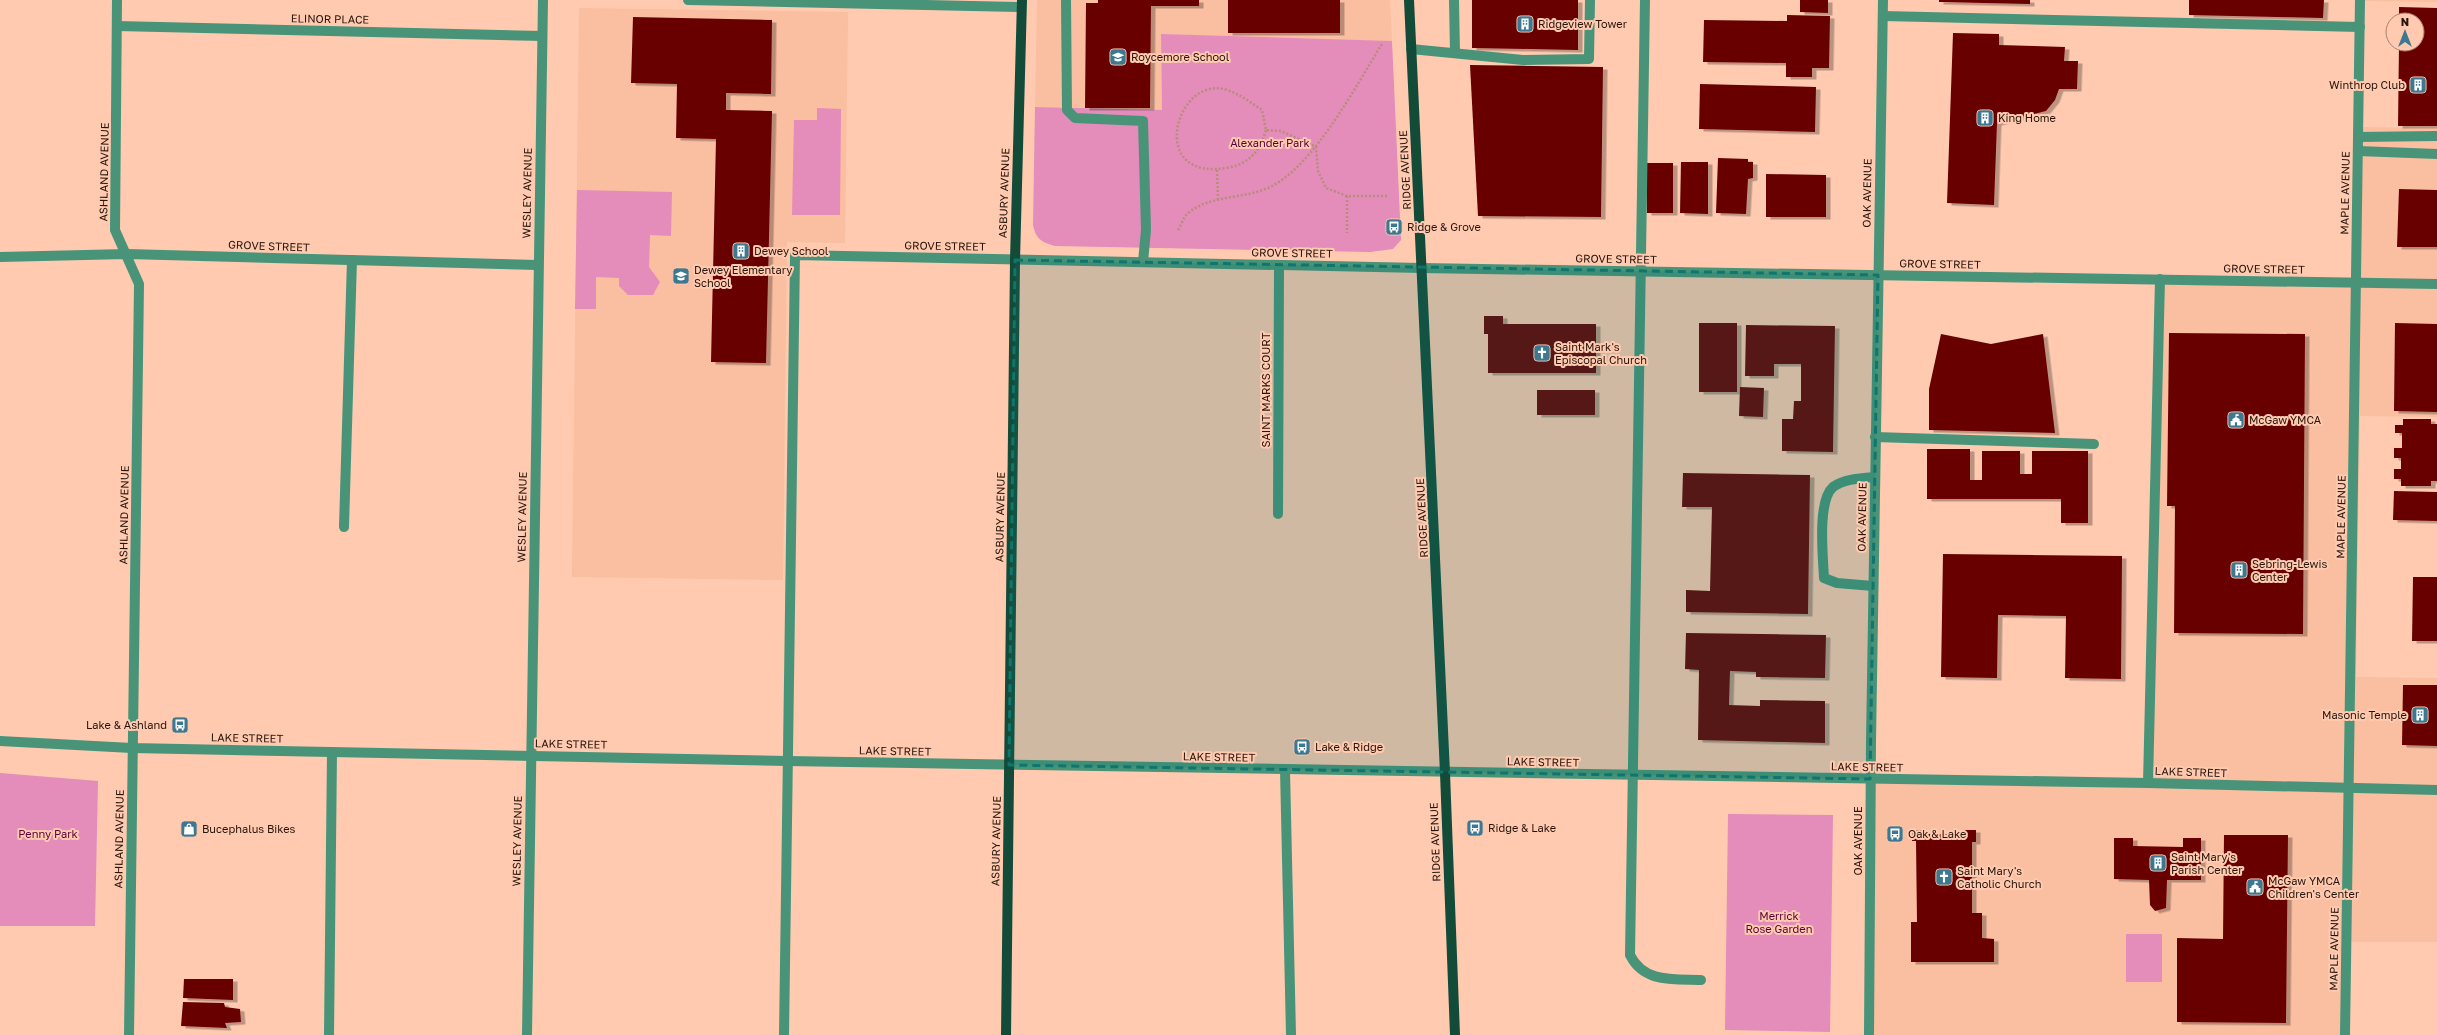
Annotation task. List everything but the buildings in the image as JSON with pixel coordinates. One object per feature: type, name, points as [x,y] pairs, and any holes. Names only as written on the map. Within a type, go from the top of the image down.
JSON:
[{"type":"main road","name":"RIDGE AVENUE","points":[[1409,0],[1445,773],[1455,1035]]},
{"type":"main road","name":"ASBURY AVENUE","points":[[1006,1035],[1015,260],[1021,3]]},
{"type":"street","name":"ASHLAND AVENUE","points":[[118,0],[115,230],[127,254],[139,284],[129,1035]]},
{"type":"street","name":"WESLEY AVENUE","points":[[527,1035],[537,265],[543,0]]},
{"type":"street","points":[[688,0],[1021,3]]},
{"type":"street","points":[[1066,0],[1067,110],[1075,118],[1143,121],[1146,230],[1143,262]]},
{"type":"street","points":[[1454,0],[1455,54]]},
{"type":"street","points":[[1411,49],[1523,60],[1589,59],[1590,0]]},
{"type":"street","points":[[1645,0],[1630,955],[1634,963],[1657,979],[1701,980]]},
{"type":"street","name":"OAK AVENUE","points":[[1869,1035],[1870,779],[1883,0]]},
{"type":"street","name":"MAPLE AVENUE","points":[[2345,1035],[2360,0]]},
{"type":"street","points":[[1883,16],[2360,27]]},
{"type":"street","name":"ELINOR PLACE","points":[[117,26],[542,36]]},
{"type":"street","points":[[2358,137],[2437,136]]},
{"type":"street","points":[[2358,151],[2437,154]]},
{"type":"street","name":"GROVE STREET","points":[[0,257],[127,254],[537,265]]},
{"type":"street","name":"GROVE STREET","points":[[787,761],[795,255],[1422,268],[2437,284]]},
{"type":"street","points":[[344,527],[352,260]]},
{"type":"street","name":"SAINT MARKS COURT","points":[[1278,514],[1279,265]]},
{"type":"street","points":[[2148,783],[2160,279]]},
{"type":"street","points":[[1875,437],[2094,444]]},
{"type":"street","points":[[1873,586],[1837,583],[1824,578],[1823,531],[1824,504],[1826,495],[1834,486],[1852,480],[1875,476]]},
{"type":"street","name":"LAKE STREET","points":[[0,742],[132,748],[787,761],[1445,773],[2148,783],[2437,790]]},
{"type":"street","points":[[329,1035],[332,752]]},
{"type":"street","points":[[784,1035],[787,761]]},
{"type":"street","points":[[1285,770],[1291,1035]]},
{"type":"path","points":[[1178,230],[1187,215],[1208,203],[1268,188],[1296,170],[1316,147],[1382,44]]},
{"type":"path","points":[[1226,90],[1245,99],[1262,110],[1266,130],[1261,147],[1244,164],[1217,170],[1194,166],[1181,156],[1176,139],[1178,124],[1187,104],[1202,91],[1226,90]]},
{"type":"path","points":[[1266,130],[1281,131],[1316,147]]},
{"type":"path","points":[[1316,147],[1318,171],[1326,188],[1347,196],[1387,196]]},
{"type":"path","points":[[1217,170],[1218,201]]},
{"type":"path","points":[[1347,196],[1347,233]]},
{"type":"highlighted area","points":[[1015,260],[1878,275],[1870,779],[1009,765]]},
{"type":"shaded area","points":[[1037,0],[1390,0],[1392,41],[1161,34],[1162,110],[1035,107]]},
{"type":"shaded area","points":[[2357,0],[2437,0],[2437,2],[2357,1]]},
{"type":"shaded area","name":"Dewey Elementary School","points":[[579,8],[848,12],[845,243],[787,242],[783,580],[572,577]]},
{"type":"shaded area","points":[[2354,127],[2437,128],[2437,417],[2360,416],[2356,677],[2437,678],[2437,942],[2346,942],[2345,1035],[1869,1035],[1870,779],[2148,782],[2156,276],[2352,281]]},
{"type":"green space","name":"Alexander Park","points":[[1161,34],[1392,41],[1401,240],[1393,249],[1370,252],[1055,246],[1040,239],[1036,234],[1033,225],[1035,107],[1162,110]]},
{"type":"green space","points":[[817,108],[841,109],[840,215],[792,215],[794,120],[817,120]]},
{"type":"green space","points":[[577,190],[672,192],[671,236],[650,235],[649,267],[660,282],[653,295],[628,295],[619,286],[619,278],[596,277],[596,309],[575,309]]},
{"type":"green space","name":"Penny Park","points":[[0,773],[98,781],[95,926],[0,926]]},
{"type":"green space","name":"Merrick Rose Garden","points":[[1728,814],[1833,815],[1830,1032],[1725,1030]]},
{"type":"green space","points":[[2126,934],[2162,934],[2162,982],[2126,982]]},
{"type":"place","name":"Ridgeview Tower","points":[[1525,24]]},
{"type":"place","name":"Roycemore School","points":[[1118,57]]},
{"type":"place","name":"Winthrop Club","points":[[2418,85]]},
{"type":"place","name":"King Home","points":[[1985,118]]},
{"type":"place","name":"Ridge & Grove","points":[[1394,227]]},
{"type":"place","name":"Dewey School","points":[[741,251]]},
{"type":"place","name":"Dewey Elementary School","points":[[681,276]]},
{"type":"place","name":"Saint Mark's Episcopal Church","points":[[1542,353]]},
{"type":"place","name":"McGaw YMCA","points":[[2236,420]]},
{"type":"place","name":"Sebring-Lewis Center","points":[[2239,570]]},
{"type":"place","name":"Masonic Temple","points":[[2420,715]]},
{"type":"place","name":"Lake & Ashland","points":[[180,725]]},
{"type":"place","name":"Lake & Ridge","points":[[1302,747]]},
{"type":"place","name":"Ridge & Lake","points":[[1475,828]]},
{"type":"place","name":"Bucephalus Bikes","points":[[189,829]]},
{"type":"place","name":"Oak & Lake","points":[[1895,834]]},
{"type":"place","name":"Saint Mary's Parish Center","points":[[2158,863]]},
{"type":"place","name":"Saint Mary's Catholic Church","points":[[1944,877]]},
{"type":"place","name":"McGaw YMCA Children's Center","points":[[2255,887]]}]
